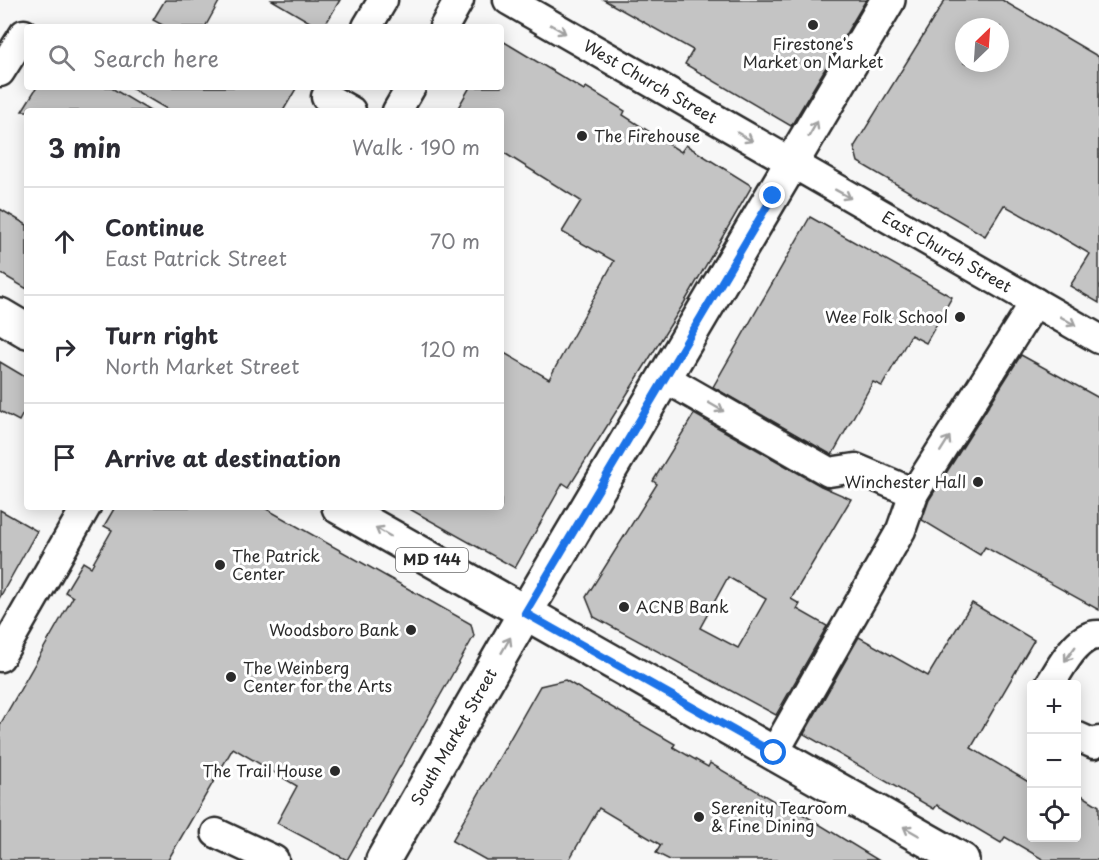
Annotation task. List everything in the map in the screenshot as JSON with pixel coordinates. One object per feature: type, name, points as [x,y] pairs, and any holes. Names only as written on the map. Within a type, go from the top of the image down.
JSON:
[{"type":"main road","name":"South Market Street","points":[[383,860],[525,613],[888,0]]},
{"type":"main road","points":[[0,315],[24,329]]},
{"type":"main road","name":"MD 144","points":[[344,510],[962,860]]},
{"type":"street","points":[[369,24],[383,0]]},
{"type":"street","points":[[446,24],[459,0]]},
{"type":"street","name":"West Church Street","points":[[508,0],[792,165]]},
{"type":"street","points":[[0,72],[24,34]]},
{"type":"street","points":[[399,108],[409,90]]},
{"type":"street","points":[[325,98],[345,108]]},
{"type":"street","name":"East Church Street","points":[[792,165],[1099,339]]},
{"type":"street","points":[[774,753],[901,530],[914,493],[1035,302]]},
{"type":"street","points":[[665,378],[829,472],[855,468],[914,493]]},
{"type":"street","points":[[0,657],[84,510]]},
{"type":"street","points":[[1053,680],[1074,647],[1094,635],[1099,635]]},
{"type":"street","points":[[1081,738],[1094,744],[1099,741]]},
{"type":"street","points":[[216,833],[274,860]]},
{"type":"building","points":[[165,0],[220,0],[207,24],[160,24],[153,20]]},
{"type":"building","points":[[272,0],[340,0],[326,24],[313,24]]},
{"type":"building","points":[[604,0],[866,0],[791,126],[685,64],[693,50]]},
{"type":"building","points":[[945,0],[1002,0],[1099,57],[1099,303],[1070,286],[1090,254],[1056,234],[1004,205],[985,236],[858,162],[854,147]]},
{"type":"building","points":[[504,42],[584,90],[586,87],[625,111],[623,115],[681,152],[686,145],[752,186],[684,303],[569,487],[563,483],[515,568],[411,510],[504,510],[504,353],[549,379],[614,261],[562,232],[581,201],[504,153],[504,108],[458,108],[468,90],[504,90]]},
{"type":"building","points":[[35,90],[115,90],[145,108],[24,108],[22,111]]},
{"type":"building","points":[[134,90],[295,90],[285,108],[165,108]]},
{"type":"building","points":[[0,209],[24,223],[24,287],[0,273]]},
{"type":"building","points":[[810,217],[952,297],[926,343],[911,335],[882,386],[873,382],[832,455],[713,387]]},
{"type":"building","name":"Winchester Hall","points":[[1021,355],[1099,398],[1099,610],[985,547],[980,555],[922,520],[929,500]]},
{"type":"building","points":[[0,362],[24,376],[24,412],[19,421],[0,411]]},
{"type":"building","points":[[694,414],[821,486],[851,499],[791,599],[800,604],[797,609],[827,626],[776,715],[594,617],[586,597],[657,484],[653,481]],"holes":[[[728,577],[766,599],[738,648],[700,628]]]},
{"type":"building","points":[[0,510],[37,531],[0,597]]},
{"type":"building","points":[[113,510],[268,510],[471,624],[474,636],[347,860],[277,823],[297,786],[233,748],[168,860],[0,860],[0,725],[73,597],[65,592],[83,562],[91,567],[112,530],[104,526]]},
{"type":"building","points":[[972,603],[1034,640],[971,748],[1027,781],[1027,842],[1081,842],[1081,795],[1099,806],[1099,860],[1044,860],[1005,837],[1001,843],[937,805],[934,809],[804,734],[859,637],[928,676]]},
{"type":"building","points":[[565,680],[675,744],[673,747],[708,767],[710,763],[789,810],[791,807],[878,860],[670,860],[656,853],[661,845],[599,808],[569,860],[486,860],[452,841],[540,686]]},
{"type":"place","name":"Firestone's Market on Market","points":[[813,25]]},
{"type":"place","name":"The Firehouse","points":[[582,136]]},
{"type":"place","name":"Wee Folk School","points":[[960,317]]},
{"type":"place","name":"Winchester Hall","points":[[978,482]]},
{"type":"place","name":"The Patrick Center","points":[[220,565]]},
{"type":"place","name":"ACNB Bank","points":[[624,607]]},
{"type":"place","name":"Woodsboro Bank","points":[[411,630]]},
{"type":"place","name":"The Weinberg Center for the Arts","points":[[231,677]]},
{"type":"place","name":"The Trail House","points":[[335,771]]},
{"type":"place","name":"Serenity Tearoom & Fine Dining","points":[[699,817]]},
{"type":"route","points":[[773,196],[525,613],[774,753]]}]
